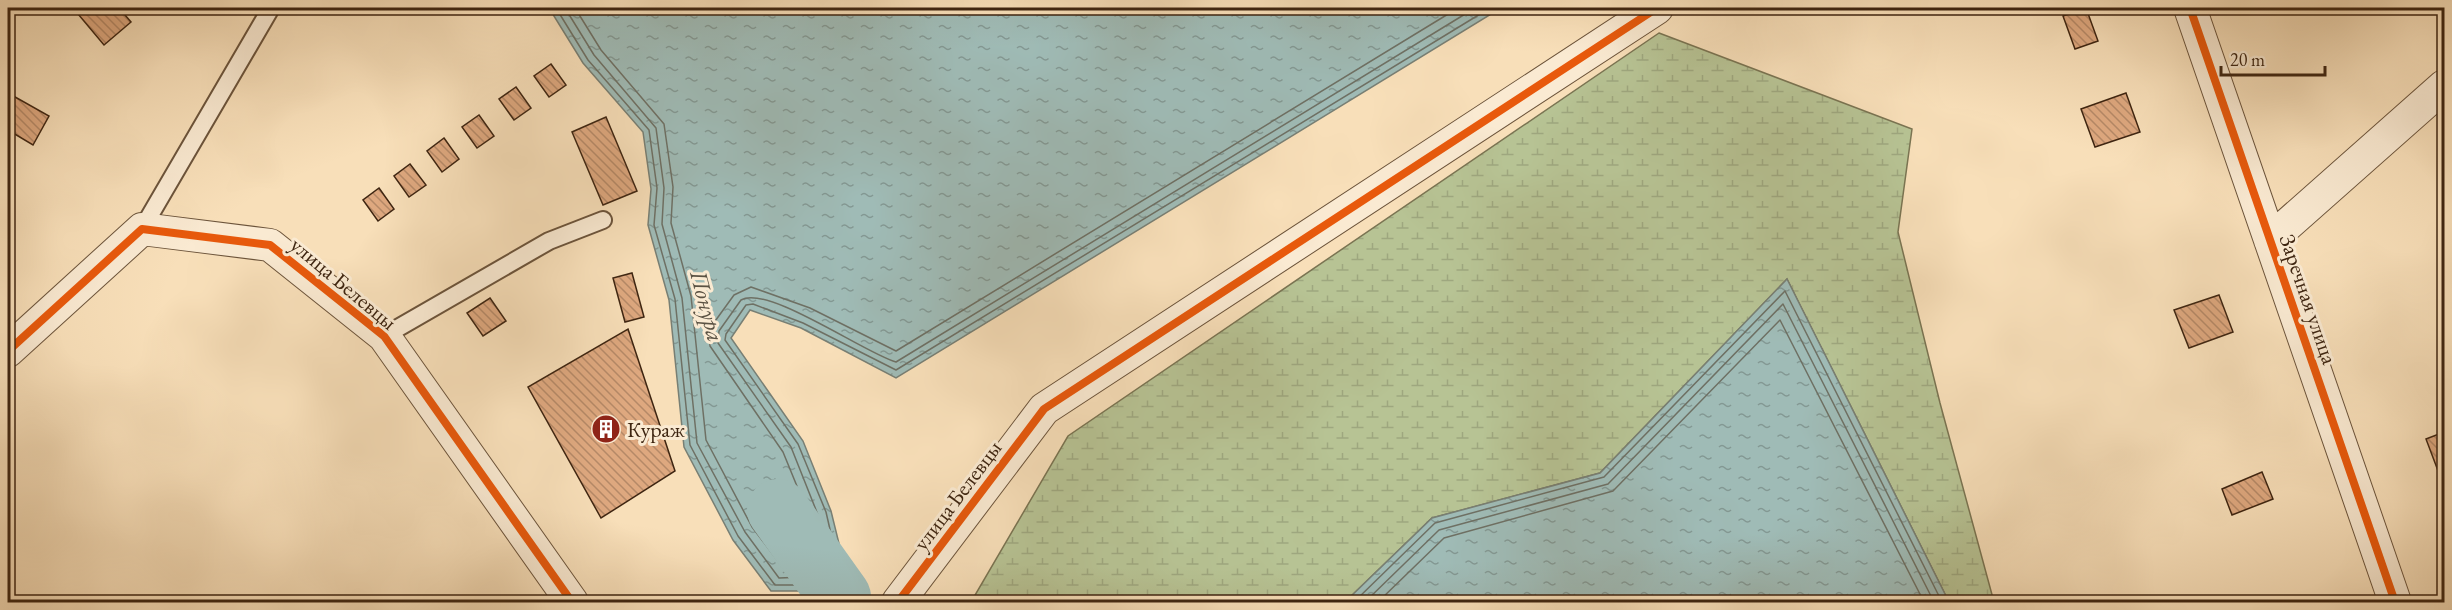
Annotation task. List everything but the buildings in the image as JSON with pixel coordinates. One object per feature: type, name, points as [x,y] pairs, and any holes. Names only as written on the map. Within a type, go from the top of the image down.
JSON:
[{"type":"street","name":"улица Белевцы","points":[[898,603],[1044,409],[1657,8]]},
{"type":"street","name":"Заречная улица","points":[[2190,8],[2395,603]]},
{"type":"street","points":[[2270,240],[2445,86]]},
{"type":"street","name":"улица Белевцы","points":[[142,229],[270,245],[384,336],[572,603]]},
{"type":"street","points":[[8,351],[142,229]]},
{"type":"lane","points":[[142,229],[271,8]]},
{"type":"lane","points":[[384,336],[549,241],[603,220]]},
{"type":"green space","points":[[1659,33],[1912,129],[1898,232],[1940,403],[1994,602],[1949,602],[1787,279],[1600,473],[1432,518],[1345,602],[971,602],[1068,436]]},
{"type":"water","points":[[549,8],[1501,8],[896,378],[801,328],[750,310],[731,338],[803,441],[831,511],[844,564],[809,591],[771,591],[733,540],[684,447],[669,300],[648,225],[651,189],[643,132],[583,63]]},
{"type":"water","points":[[1787,279],[1949,602],[1345,602],[1432,518],[1600,473]]},
{"type":"waterway","name":"Понура","points":[[778,510],[840,597]]},
{"type":"cycle path","points":[[898,602],[1044,409],[1657,8]]},
{"type":"cycle path","points":[[2190,8],[2395,602]]},
{"type":"cycle path","points":[[8,351],[142,229],[270,245],[384,336],[572,602]]},
{"type":"place","name":"Кураж","points":[[606,429]]}]
